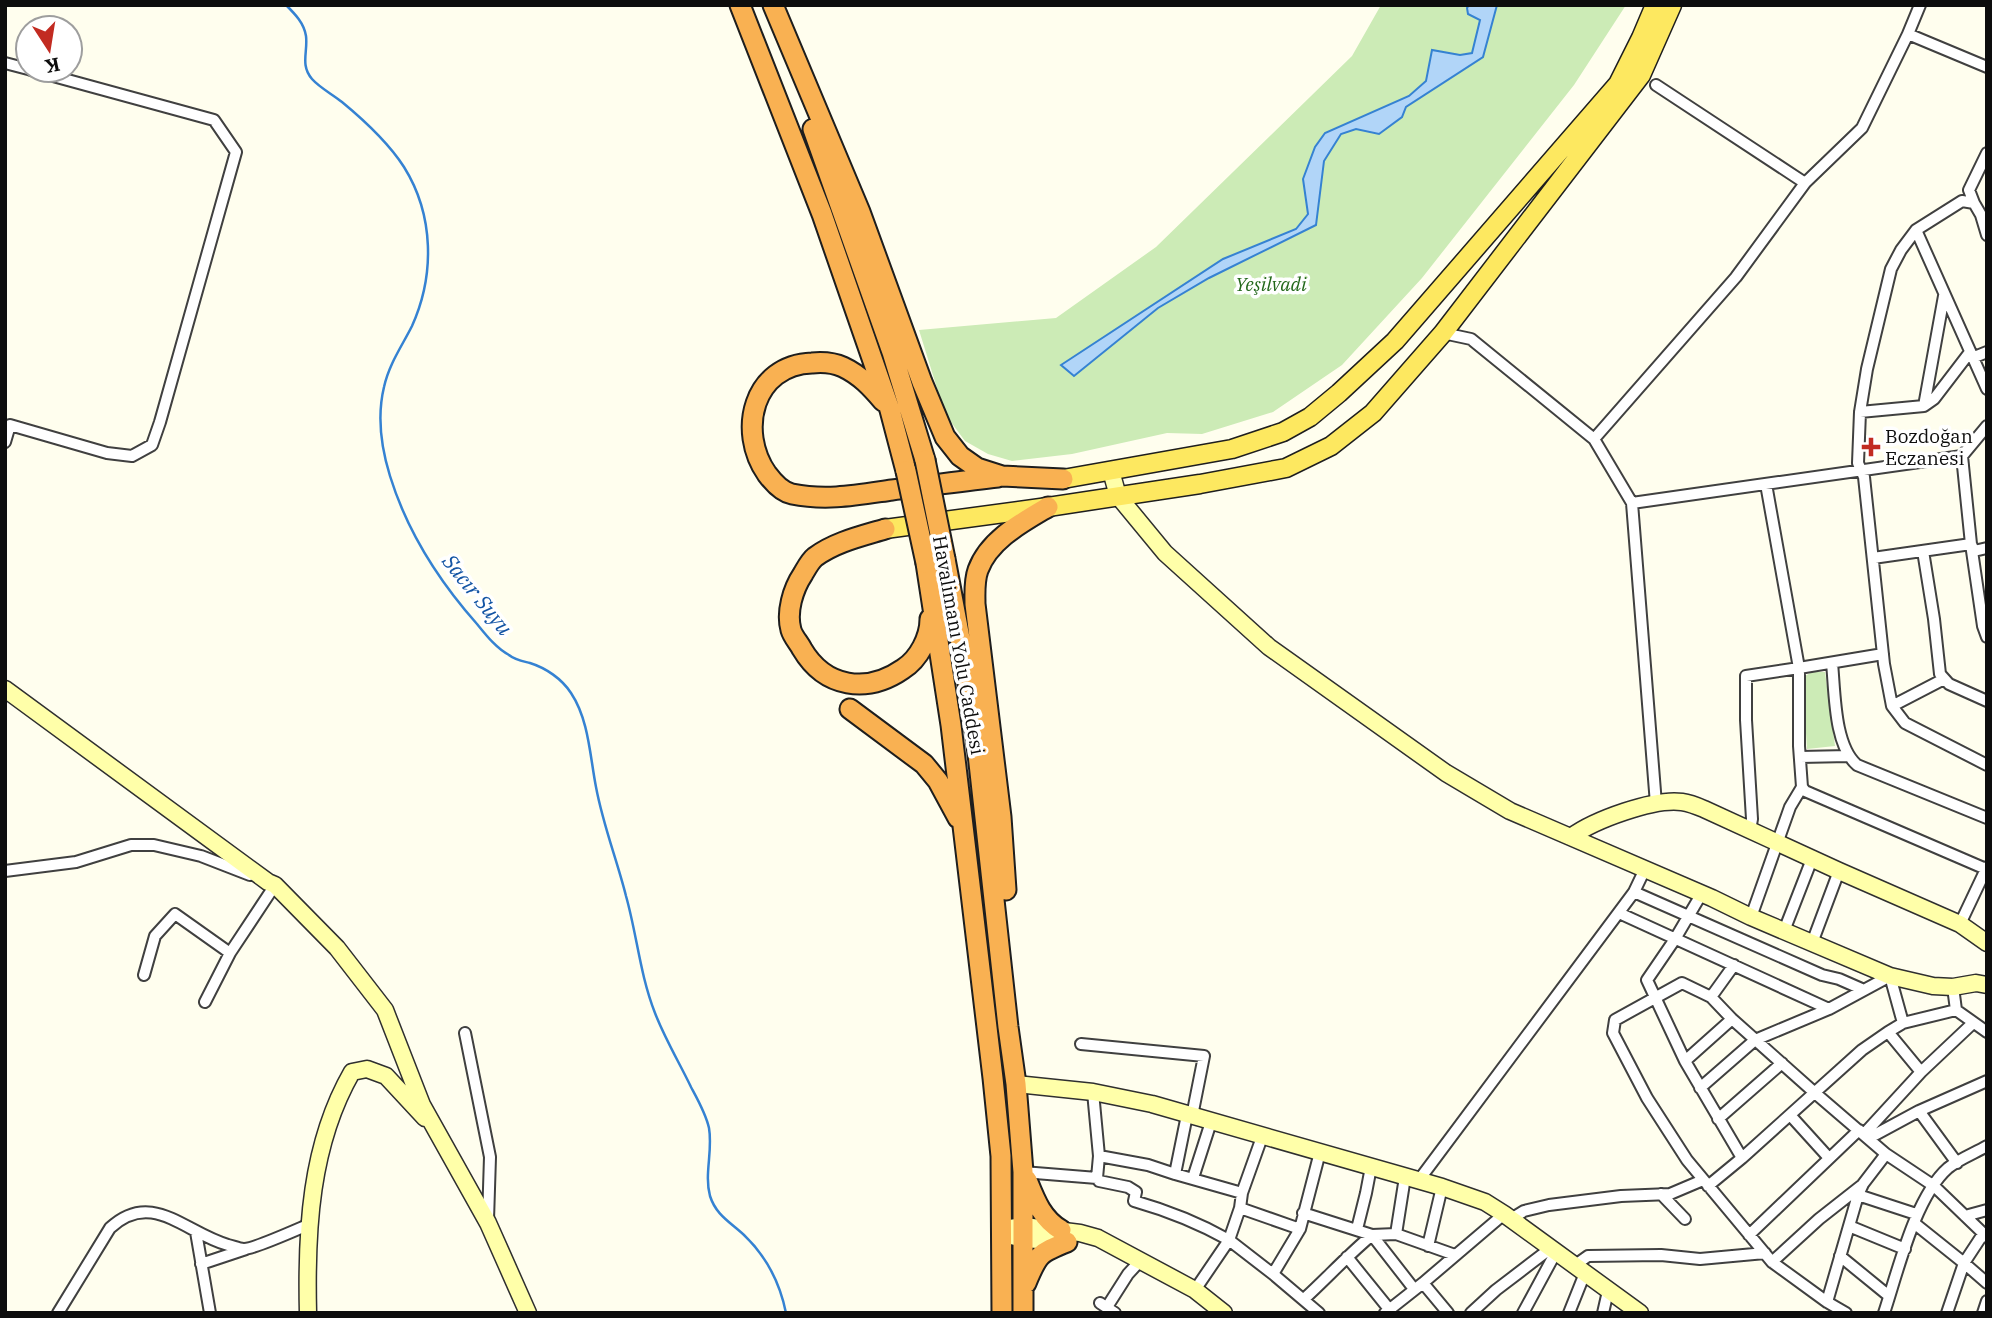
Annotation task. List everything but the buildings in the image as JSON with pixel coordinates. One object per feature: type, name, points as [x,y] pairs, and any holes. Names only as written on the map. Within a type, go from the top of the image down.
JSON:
[{"type":"highway","name":"Havalimanı Yolu Caddesi","points":[[740,5],[822,214],[890,410],[906,471],[936,561],[976,736],[1007,1027],[1016,1084],[1023,1172],[1023,1313]]},
{"type":"highway","name":"Havalimanı Yolu Caddesi","points":[[760,5],[810,122],[856,247],[925,460],[936,561],[932,597],[964,830],[1001,1156],[1002,1313]]},
{"type":"highway","points":[[773,5],[855,200],[945,437],[960,456],[977,468],[1002,476]]},
{"type":"highway","points":[[890,410],[859,376],[840,365],[799,363],[769,380],[760,394],[751,430],[754,449],[771,480],[788,494],[828,499],[1002,476],[1063,479]]},
{"type":"highway","points":[[1007,1027],[1013,987],[1001,817],[975,583],[978,570],[987,554],[1003,537],[1048,507]]},
{"type":"highway","points":[[885,529],[847,540],[814,558],[796,584],[790,608],[791,630],[808,659],[820,671],[835,680],[856,684],[875,683],[891,677],[908,666],[920,650],[930,630],[932,597]]},
{"type":"highway","points":[[850,709],[924,764],[938,781],[964,830]]},
{"type":"highway","points":[[1023,1172],[1043,1215],[1064,1236],[1038,1257],[1023,1290]]},
{"type":"main road","points":[[1063,479],[1232,449],[1283,432],[1310,417],[1395,341],[1618,84],[1642,38],[1655,5]]},
{"type":"main road","points":[[885,529],[1200,484],[1286,468],[1331,446],[1373,413],[1443,333],[1641,75],[1672,5]]},
{"type":"street","points":[[1594,439],[1736,277],[1805,183],[1862,128],[1920,5]]},
{"type":"street","points":[[1908,34],[1987,67]]},
{"type":"street","points":[[5,442],[10,425],[107,453],[132,456],[152,445],[236,152],[214,121],[81,84]]},
{"type":"street","points":[[1657,85],[1805,183]]},
{"type":"street","points":[[1987,153],[1969,190],[1987,235]]},
{"type":"street","points":[[1974,203],[1962,201],[1916,230],[1891,269],[1867,369],[1860,412],[1858,463],[1864,477],[1883,654],[1892,706],[1905,723],[1987,765]]},
{"type":"street","points":[[1916,230],[1987,389]]},
{"type":"street","points":[[1924,406],[1944,296]]},
{"type":"street","points":[[1443,333],[1471,339],[1594,439],[1632,503],[1656,804]]},
{"type":"street","points":[[1860,412],[1924,406],[1934,399],[1971,355],[1987,352]]},
{"type":"street","points":[[1632,503],[1962,456],[1987,426]]},
{"type":"street","points":[[1962,456],[1970,544],[1987,637]]},
{"type":"street","points":[[1111,471],[1118,496],[1165,553],[1269,647],[1447,773],[1510,811],[1891,976],[1933,986],[1953,987],[1976,983],[1987,985]]},
{"type":"street","points":[[1751,917],[1790,807],[1802,787],[1799,668],[1766,484]]},
{"type":"street","points":[[1872,558],[1970,544]]},
{"type":"street","points":[[1970,544],[1975,551],[1987,548]]},
{"type":"street","points":[[1923,551],[1940,674],[1949,684],[1987,701]]},
{"type":"street","points":[[1750,830],[1752,819],[1745,720],[1746,677],[1883,654]]},
{"type":"street","points":[[1832,663],[1839,729],[1849,756],[1857,765],[1987,818]]},
{"type":"street","points":[[1892,706],[1944,678]]},
{"type":"street","points":[[5,689],[271,883],[337,948],[385,1010],[422,1105],[488,1223],[528,1313]]},
{"type":"street","points":[[1800,757],[1849,756]]},
{"type":"street","points":[[1802,787],[1805,791],[1986,868],[1960,924]]},
{"type":"street","points":[[1572,837],[1594,824],[1638,807],[1680,802],[1704,808],[1839,872],[1960,924],[1987,943]]},
{"type":"street","points":[[5,871],[76,862],[131,845],[154,845],[201,856],[271,883]]},
{"type":"street","points":[[1784,931],[1812,859]]},
{"type":"street","points":[[1396,1234],[1412,1178],[1619,913],[1634,892],[1645,869]]},
{"type":"street","points":[[1812,943],[1839,872]]},
{"type":"street","points":[[205,1002],[271,883]]},
{"type":"street","points":[[1634,892],[1822,975],[1864,990]]},
{"type":"street","points":[[1702,893],[1647,980],[1685,1061],[1742,1158]]},
{"type":"street","points":[[1619,913],[1829,1009]]},
{"type":"street","points":[[144,975],[155,936],[175,914],[230,953]]},
{"type":"street","points":[[1711,997],[1734,965]]},
{"type":"street","points":[[1700,1088],[1755,1040],[1829,1009],[1891,976]]},
{"type":"street","points":[[1891,976],[1903,1023]]},
{"type":"street","points":[[1846,1313],[1769,1258],[1687,1160],[1647,1098],[1613,1033],[1615,1020],[1682,983],[1711,997],[1755,1040],[1886,1154],[1934,1185],[1985,1235],[1964,1263],[1947,1313]]},
{"type":"street","points":[[1953,987],[1956,1010],[1987,1032]]},
{"type":"street","points":[[1347,1257],[1387,1311],[1508,1216],[1549,1205],[1621,1196],[1670,1194],[1706,1183],[1742,1158],[1863,1050],[1888,1032],[1903,1023],[1956,1010]]},
{"type":"street","points":[[1685,1061],[1732,1019]]},
{"type":"street","points":[[1864,1134],[1921,1072],[1973,1023]]},
{"type":"street","points":[[465,1032],[490,1157],[488,1223]]},
{"type":"street","points":[[1888,1032],[1921,1072]]},
{"type":"street","points":[[1081,1044],[1204,1056],[1175,1174]]},
{"type":"street","points":[[1718,1119],[1782,1063]]},
{"type":"street","points":[[308,1313],[310,1224],[318,1157],[342,1089],[352,1072],[367,1069],[386,1076],[434,1126]]},
{"type":"street","points":[[1749,1235],[1829,1158],[1864,1134],[1987,1081]]},
{"type":"street","points":[[1016,1084],[1093,1092],[1152,1104],[1442,1186],[1485,1202],[1508,1216],[1637,1312]]},
{"type":"street","points":[[1093,1092],[1099,1156],[1097,1178]]},
{"type":"street","points":[[1919,1111],[1956,1163]]},
{"type":"street","points":[[1790,1115],[1829,1158]]},
{"type":"street","points":[[1193,1178],[1211,1122]]},
{"type":"street","points":[[1195,1290],[1229,1240],[1240,1208],[1242,1192],[1262,1137]]},
{"type":"street","points":[[1884,1313],[1915,1218],[1934,1185],[1948,1168],[1986,1149]]},
{"type":"street","points":[[1273,1274],[1300,1229],[1320,1152]]},
{"type":"street","points":[[1569,1313],[1579,1269],[1588,1256],[1769,1258],[1860,1190],[1886,1154]]},
{"type":"street","points":[[1099,1156],[1148,1165],[1242,1192]]},
{"type":"street","points":[[1357,1229],[1371,1167]]},
{"type":"street","points":[[1023,1172],[1097,1178],[1099,1181],[1128,1187],[1136,1192],[1134,1201],[1188,1219],[1229,1240],[1319,1313]]},
{"type":"street","points":[[1428,1245],[1442,1186]]},
{"type":"street","points":[[1860,1190],[1915,1218],[1987,1283]]},
{"type":"street","points":[[1827,1302],[1860,1190]]},
{"type":"street","points":[[1661,1195],[1685,1219]]},
{"type":"street","points":[[1240,1208],[1300,1229]]},
{"type":"street","points":[[1965,1216],[1987,1210]]},
{"type":"street","points":[[59,1312],[110,1228],[121,1218],[139,1212],[161,1214],[217,1242],[246,1249]]},
{"type":"street","points":[[1303,1213],[1372,1234],[1396,1234],[1455,1255]]},
{"type":"street","points":[[201,1264],[310,1224]]},
{"type":"street","points":[[1849,1227],[1905,1249]]},
{"type":"street","points":[[1002,1231],[1064,1236],[1113,1245],[1195,1290],[1218,1310]]},
{"type":"street","points":[[196,1232],[210,1313]]},
{"type":"street","points":[[1304,1299],[1372,1234]]},
{"type":"street","points":[[1372,1234],[1419,1286],[1448,1313]]},
{"type":"street","points":[[1473,1312],[1496,1290],[1554,1250]]},
{"type":"street","points":[[1523,1313],[1554,1250]]},
{"type":"street","points":[[1840,1256],[1889,1296]]},
{"type":"street","points":[[1107,1308],[1128,1274],[1141,1260]]},
{"type":"street","points":[[1603,1313],[1608,1291]]},
{"type":"street","points":[[1983,1313],[1987,1301]]},
{"type":"green space","name":"Yeşilvadi","points":[[1381,5],[1626,5],[1574,85],[1422,278],[1342,365],[1273,412],[1202,434],[1167,433],[1072,454],[1012,461],[988,454],[965,441],[945,414],[919,330],[1056,318],[1156,247],[1352,56]]},
{"type":"green space","points":[[1812,672],[1825,672],[1835,746],[1807,749],[1803,685],[1805,676]]},
{"type":"water","points":[[1469,5],[1497,5],[1483,57],[1406,107],[1402,117],[1379,134],[1356,129],[1341,134],[1324,161],[1316,225],[1209,278],[1158,308],[1074,376],[1061,365],[1223,259],[1296,229],[1308,214],[1303,179],[1315,147],[1325,133],[1409,96],[1426,81],[1432,50],[1460,55],[1472,53],[1480,20],[1468,14]]},
{"type":"waterway","name":"Sacır Suyu","points":[[286,5],[299,19],[305,31],[305,63],[308,74],[368,124],[398,158],[414,186],[426,225],[428,245],[425,286],[412,326],[389,371],[382,398],[382,443],[397,496],[425,554],[488,637],[511,657],[536,665],[553,675],[563,683],[577,704],[585,727],[599,801],[630,911],[650,999],[663,1032],[708,1123],[710,1196],[720,1213],[752,1243],[765,1261],[776,1281],[786,1313]]},
{"type":"place","name":"Bozdoğan Eczanesi","points":[[1871,447]]}]
